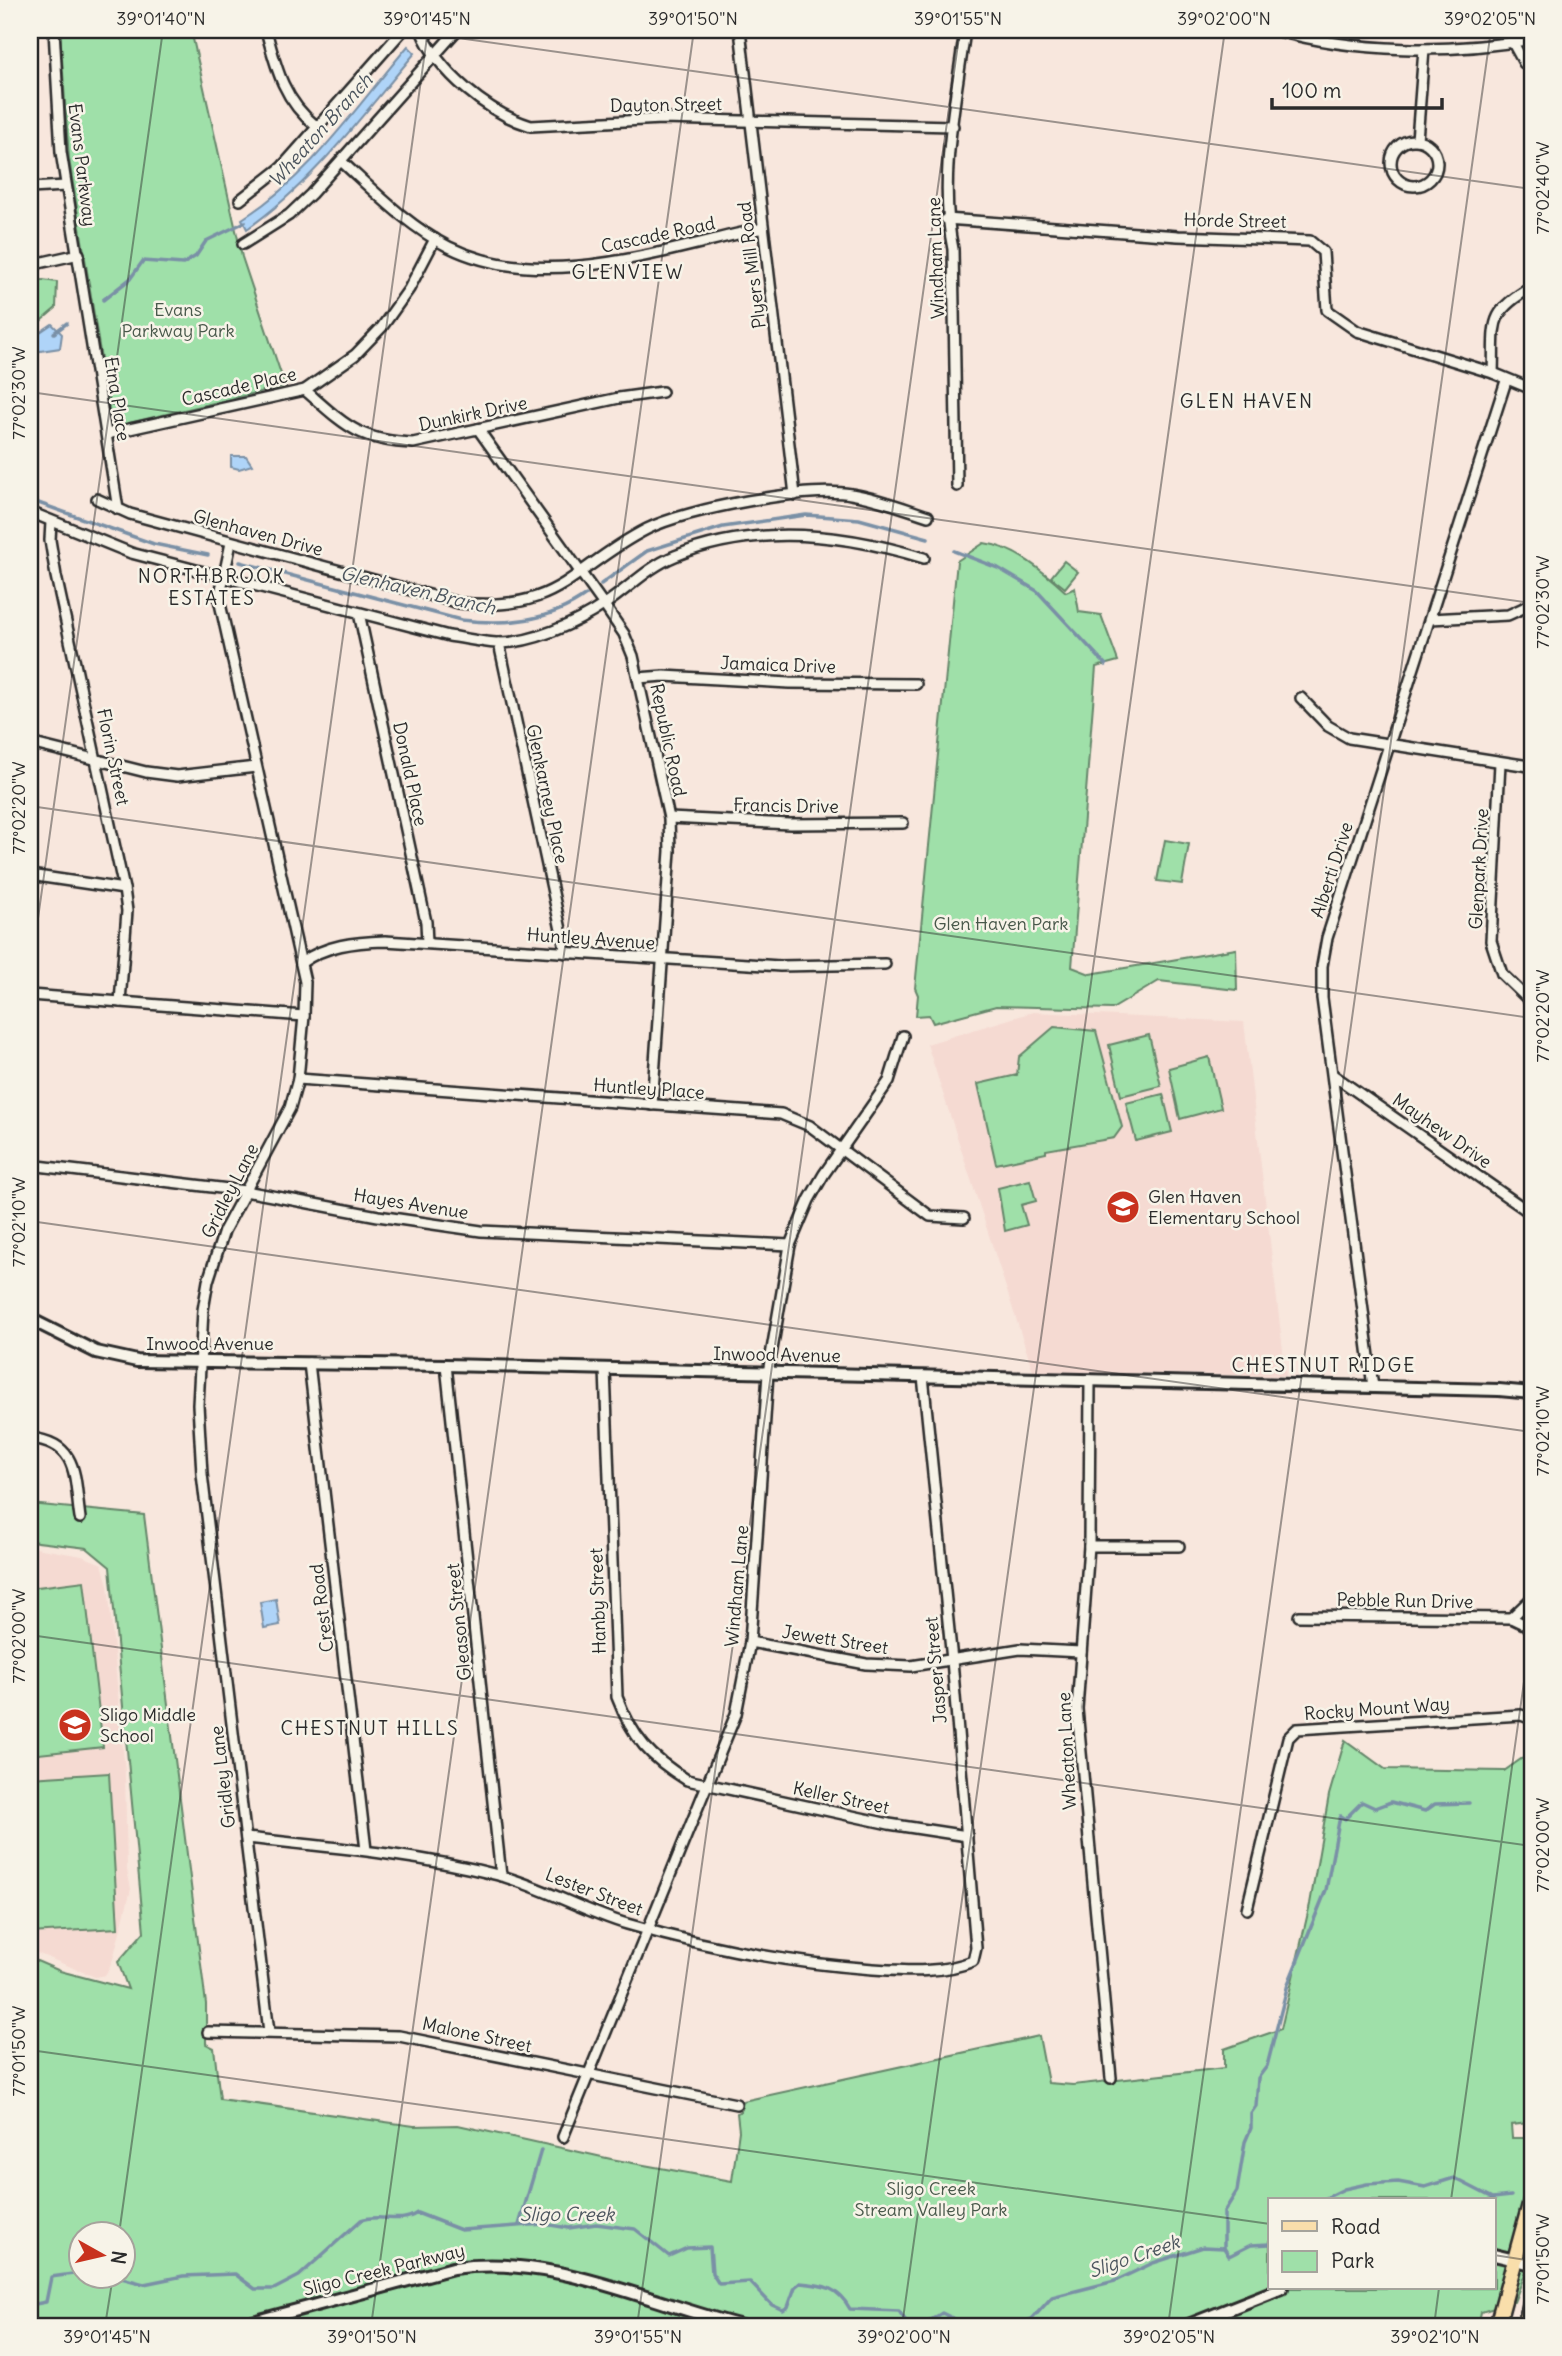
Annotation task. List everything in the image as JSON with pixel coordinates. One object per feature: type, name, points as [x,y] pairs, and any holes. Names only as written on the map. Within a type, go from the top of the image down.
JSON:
[{"type":"main road","points":[[1497,2326],[1532,2197]]},
{"type":"main road","points":[[1525,2326],[1532,2299]]},
{"type":"street","name":"Evans Parkway","points":[[30,265],[79,254],[61,152],[54,30]]},
{"type":"street","points":[[266,30],[286,94],[300,114],[316,126]]},
{"type":"street","points":[[240,200],[282,167],[403,30]]},
{"type":"street","name":"Dayton Street","points":[[421,30],[447,69],[510,120],[531,126],[662,118],[953,126]]},
{"type":"street","points":[[243,244],[289,215],[341,161],[457,30]]},
{"type":"street","name":"Plyers Mill Road","points":[[740,30],[795,495]]},
{"type":"street","name":"Windham Lane","points":[[957,486],[953,249],[946,219],[953,126],[965,30]]},
{"type":"street","points":[[1275,30],[1322,41],[1424,49],[1513,43],[1532,39]]},
{"type":"street","points":[[1513,43],[1524,63],[1532,68]]},
{"type":"street","points":[[1417,140],[1424,49]]},
{"type":"street","points":[[1417,140],[1432,148],[1437,165],[1429,181],[1412,186],[1396,178],[1391,160],[1399,145],[1417,140]]},
{"type":"street","name":"Cascade Road","points":[[341,161],[412,224],[435,239],[491,262],[553,270],[584,267],[763,228]]},
{"type":"street","points":[[30,188],[66,186]]},
{"type":"street","name":"Horde Street","points":[[946,219],[1178,236],[1310,241],[1323,252],[1327,310],[1337,319],[1357,331],[1493,373],[1506,381],[1532,389]]},
{"type":"street","name":"Cascade Place","points":[[107,434],[304,390],[355,355],[382,327],[409,289],[435,239]]},
{"type":"street","name":"Etna Place","points":[[79,254],[118,509]]},
{"type":"street","points":[[1493,373],[1496,319],[1500,309],[1532,288]]},
{"type":"street","name":"Alberti Drive","points":[[1373,1387],[1322,998],[1325,947],[1506,381]]},
{"type":"street","name":"Dunkirk Drive","points":[[304,390],[342,423],[381,442],[412,443],[619,398],[662,392]]},
{"type":"street","name":"Republic Road","points":[[478,429],[624,634],[638,678],[668,817],[670,851],[652,1105]]},
{"type":"street","name":"Glenhaven Drive","points":[[97,499],[118,509],[231,542],[459,603],[489,606],[519,603],[552,593],[637,535],[668,520],[736,503],[795,495],[850,493],[928,516]]},
{"type":"street","points":[[30,512],[131,553],[449,636],[499,643],[559,627],[604,604],[646,572],[673,557],[706,545],[782,534],[821,536],[878,544],[924,558]]},
{"type":"street","name":"Florin Street","points":[[51,522],[50,540],[56,576],[98,759],[124,890],[127,911],[120,1002]]},
{"type":"street","name":"Gridley Lane","points":[[231,542],[219,599],[305,982],[298,1079],[280,1129],[224,1231],[208,1281],[200,1361],[202,1474],[270,2032]]},
{"type":"street","points":[[1430,619],[1508,615],[1532,604]]},
{"type":"street","name":"Donald Place","points":[[359,613],[426,922],[427,943]]},
{"type":"street","name":"Glenkarney Place","points":[[499,643],[566,953]]},
{"type":"street","name":"Jamaica Drive","points":[[638,678],[664,676],[789,683],[916,684]]},
{"type":"street","points":[[1301,698],[1328,726],[1349,738],[1389,747],[1529,766]]},
{"type":"street","points":[[30,743],[177,776],[256,767]]},
{"type":"street","name":"Glenpark Drive","points":[[1500,763],[1491,942],[1502,974],[1532,1003]]},
{"type":"street","name":"Francis Drive","points":[[668,817],[790,824],[903,823]]},
{"type":"street","points":[[30,875],[124,890]]},
{"type":"street","name":"Huntley Avenue","points":[[301,963],[314,954],[353,942],[427,943],[780,966],[885,964]]},
{"type":"street","points":[[30,995],[304,1016]]},
{"type":"street","name":"Windham Lane","points":[[563,2137],[736,1714],[750,1642],[768,1373],[790,1245],[809,1200],[841,1149],[877,1103],[889,1081],[903,1036]]},
{"type":"street","name":"Mayhew Drive","points":[[1333,1075],[1532,1214]]},
{"type":"street","name":"Huntley Place","points":[[298,1079],[781,1114],[810,1126],[930,1216],[964,1218]]},
{"type":"street","name":"Hayes Avenue","points":[[30,1166],[245,1191],[378,1216],[481,1231],[790,1245]]},
{"type":"street","name":"Inwood Avenue","points":[[30,1319],[96,1352],[117,1359],[1090,1380],[1532,1393]]},
{"type":"street","name":"Crest Road","points":[[309,1363],[366,1850]]},
{"type":"street","name":"Gleason Street","points":[[446,1365],[502,1876]]},
{"type":"street","name":"Hanby Street","points":[[605,1369],[617,1697],[626,1721],[658,1762],[687,1780],[709,1785]]},
{"type":"street","name":"Jasper Street","points":[[923,1376],[952,1660],[976,1948],[973,1961]]},
{"type":"street","name":"Wheaton Lane","points":[[1090,1380],[1088,1546],[1077,1709],[1111,2078]]},
{"type":"street","points":[[30,1438],[42,1439],[64,1449],[71,1459],[80,1518]]},
{"type":"street","points":[[1088,1546],[1179,1546]]},
{"type":"street","points":[[1511,1618],[1532,1598]]},
{"type":"street","name":"Pebble Run Drive","points":[[1300,1616],[1511,1618],[1532,1628]]},
{"type":"street","name":"Jewett Street","points":[[750,1642],[866,1664],[911,1666],[1020,1649],[1081,1652]]},
{"type":"street","points":[[1521,1715],[1532,1707]]},
{"type":"street","name":"Rocky Mount Way","points":[[1247,1909],[1280,1770],[1289,1738],[1297,1729],[1521,1715],[1532,1719]]},
{"type":"street","name":"Keller Street","points":[[709,1785],[889,1824],[967,1836]]},
{"type":"street","name":"Lester Street","points":[[246,1838],[435,1860],[502,1876],[546,1890],[625,1924],[727,1951],[807,1964],[914,1971],[961,1966],[973,1961]]},
{"type":"street","name":"Malone Street","points":[[208,2032],[400,2035],[736,2105]]},
{"type":"street","points":[[1496,2255],[1532,2264]]},
{"type":"street","name":"Sligo Creek Parkway","points":[[238,2326],[453,2269],[489,2263],[549,2269],[742,2326]]},
{"type":"street","points":[[1186,2326],[1277,2290]]},
{"type":"shaded area","name":"Glen Haven Elementary School","points":[[1033,1012],[1244,1022],[1286,1376],[1033,1371],[927,1044]]},
{"type":"shaded area","name":"Sligo Middle School","points":[[30,1547],[82,1556],[102,1564],[108,1585],[125,1772],[127,1870],[131,1889],[113,1959],[106,1975],[95,1977],[30,1950]]},
{"type":"green space","name":"Evans Parkway Park","points":[[60,30],[191,30],[242,257],[285,386],[112,427],[69,159]]},
{"type":"green space","points":[[43,280],[57,282],[56,308],[30,330],[30,283]]},
{"type":"green space","name":"Glen Haven Park","points":[[984,543],[1018,555],[1066,592],[1075,588],[1079,612],[1101,615],[1118,661],[1096,667],[1072,967],[1090,974],[1236,949],[1237,990],[1159,981],[1112,1009],[996,1006],[933,1023],[929,1015],[916,1016],[918,995],[915,988],[957,561]]},
{"type":"green space","points":[[1064,561],[1078,572],[1065,588],[1051,577]]},
{"type":"green space","points":[[1165,840],[1189,844],[1182,884],[1157,881]]},
{"type":"green space","points":[[1054,1027],[1096,1031],[1122,1127],[1114,1138],[1046,1150],[1046,1153],[996,1164],[978,1084],[1017,1075],[1019,1057]]},
{"type":"green space","points":[[1149,1035],[1161,1086],[1121,1096],[1109,1045]]},
{"type":"green space","points":[[1209,1057],[1221,1108],[1180,1119],[1169,1068]]},
{"type":"green space","points":[[1163,1094],[1172,1132],[1136,1141],[1126,1103]]},
{"type":"green space","points":[[1030,1180],[1036,1201],[1021,1205],[1027,1225],[1005,1231],[998,1188]]},
{"type":"green space","name":"Sligo Creek Stream Valley Park","points":[[30,1504],[144,1515],[206,2004],[206,2044],[214,2048],[220,2099],[414,2126],[458,2125],[611,2159],[732,2181],[739,2131],[737,2113],[741,2111],[743,2101],[1039,2036],[1048,2083],[1073,2085],[1224,2068],[1224,2049],[1281,2029],[1310,1904],[1329,1795],[1345,1740],[1385,1769],[1504,1771],[1531,1752],[1532,2089],[1528,2123],[1511,2125],[1512,2138],[1532,2138],[1532,2256],[1514,2302],[1481,2312],[1478,2326],[30,2326],[30,1958],[60,1971],[128,1989],[118,1962],[144,1932],[110,1567],[87,1548],[30,1541]]},
{"type":"green space","points":[[84,1581],[103,1747],[30,1755],[30,1588]]},
{"type":"green space","points":[[109,1773],[118,1928],[30,1933],[30,1778]]},
{"type":"water","points":[[408,46],[415,53],[336,147],[294,191],[247,229],[242,219],[267,202],[311,161]]},
{"type":"water","points":[[52,324],[62,334],[60,348],[34,352],[30,359],[30,339]]},
{"type":"water","points":[[231,456],[246,456],[252,465],[239,469],[231,467]]},
{"type":"water","points":[[276,1599],[280,1625],[264,1628],[260,1602]]},
{"type":"waterway","name":"Wheaton Branch","points":[[103,300],[130,279],[143,261],[183,264],[196,256],[206,241],[245,222]]},
{"type":"waterway","name":"Wheaton Branch","points":[[54,333],[67,323]]},
{"type":"waterway","name":"Glenhaven Branch","points":[[30,500],[154,544],[208,555]]},
{"type":"waterway","name":"Glenhaven Branch","points":[[601,584],[647,551],[723,527],[806,515],[859,519],[928,538]]},
{"type":"waterway","name":"Glenhaven Branch","points":[[954,551],[998,568],[1037,591],[1106,665]]},
{"type":"waterway","name":"Glenhaven Branch","points":[[240,562],[461,620],[526,620],[557,611],[586,595]]},
{"type":"waterway","points":[[1224,2248],[1224,2212],[1237,2191],[1245,2142],[1251,2128],[1251,2113],[1256,2106],[1258,2078],[1267,2066],[1288,1984],[1326,1890],[1340,1816],[1345,1819],[1362,1802],[1375,1808],[1391,1802],[1425,1811],[1435,1804],[1469,1803]]},
{"type":"waterway","points":[[519,2225],[541,2150]]},
{"type":"waterway","name":"Sligo Creek","points":[[1326,2198],[1344,2189],[1367,2184],[1398,2182],[1425,2187],[1454,2178],[1493,2198]]},
{"type":"waterway","name":"Sligo Creek","points":[[1493,2198],[1511,2196]]},
{"type":"waterway","name":"Sligo Creek","points":[[136,2282],[144,2284],[183,2276],[235,2274],[255,2289],[274,2289],[299,2276],[361,2220],[397,2219],[417,2213],[461,2230],[544,2224],[569,2228],[596,2224],[635,2229],[669,2256],[687,2248],[710,2247],[712,2273],[719,2284],[750,2282],[772,2305],[783,2310],[788,2307],[795,2287],[800,2283],[829,2288],[840,2296],[850,2309],[899,2311],[907,2323],[928,2322],[942,2313],[969,2326]]},
{"type":"waterway","name":"Sligo Creek","points":[[1013,2326],[1032,2319],[1052,2297],[1115,2281],[1153,2263],[1203,2247],[1224,2248],[1229,2256],[1251,2245],[1268,2244]]},
{"type":"waterway","name":"Sligo Creek","points":[[30,2305],[46,2302],[51,2277],[66,2275]]},
{"type":"place","name":"Glen Haven Elementary School","points":[[1123,1207]]},
{"type":"place","name":"Sligo Middle School","points":[[75,1725]]},
{"type":"district","name":"GLENVIEW","points":[[628,272]]},
{"type":"district","name":"GLEN HAVEN","points":[[1247,401]]},
{"type":"district","name":"NORTHBROOK ESTATES","points":[[212,587]]},
{"type":"district","name":"CHESTNUT RIDGE","points":[[1324,1365]]},
{"type":"district","name":"CHESTNUT HILLS","points":[[370,1728]]}]
